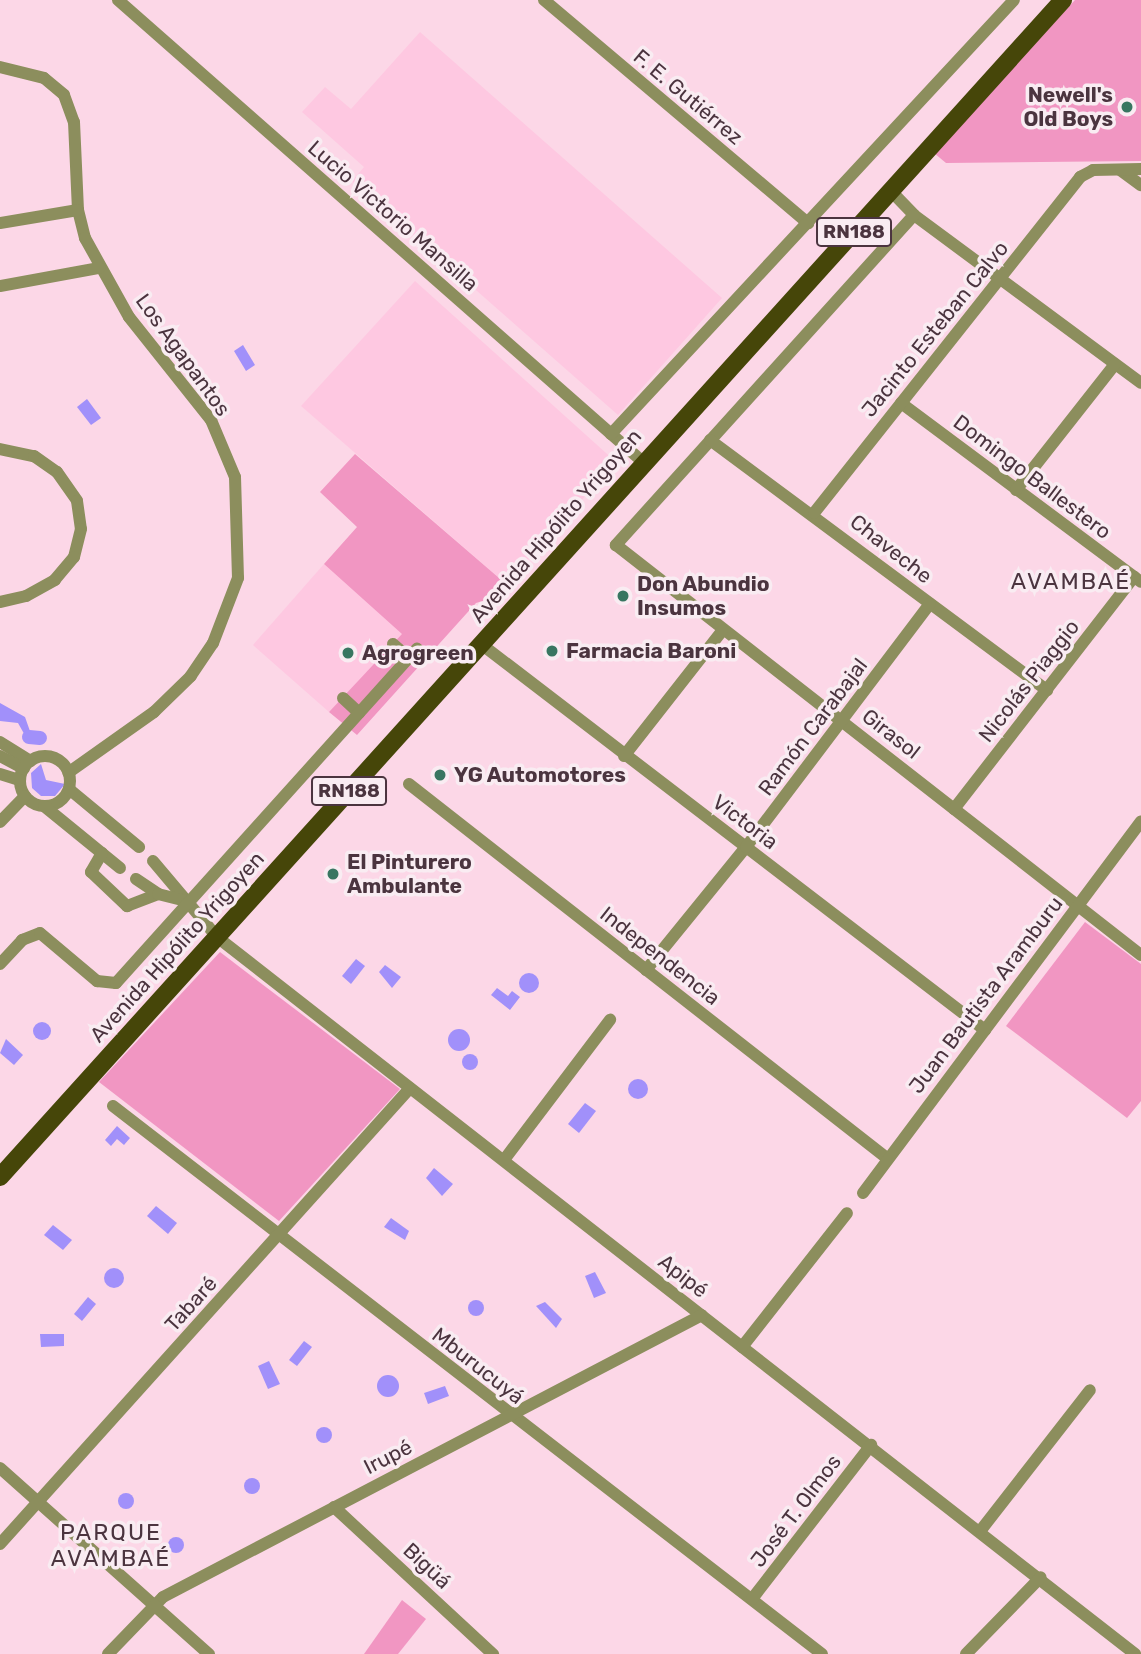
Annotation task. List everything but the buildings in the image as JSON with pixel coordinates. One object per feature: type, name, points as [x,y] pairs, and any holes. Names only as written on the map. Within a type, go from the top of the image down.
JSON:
[{"type":"main road","name":"Avenida Hipólito Yrigoyen","points":[[0,1178],[643,461],[1063,0]]},
{"type":"street","name":"Lucio Victorio Mansilla","points":[[118,0],[643,461]]},
{"type":"street","points":[[611,434],[1014,0]]},
{"type":"street","name":"F. E. Gutiérrez","points":[[552,3],[808,223]]},
{"type":"street","name":"Los Agapantos","points":[[0,68],[44,78],[64,95],[74,122],[78,210],[99,268],[129,317],[211,420],[235,477],[238,578],[229,610],[191,676],[154,712],[68,772]]},
{"type":"street","points":[[1121,170],[1141,169]]},
{"type":"street","points":[[1121,170],[1141,185]]},
{"type":"street","name":"Jacinto Esteban Calvo","points":[[814,513],[1088,171],[1121,170]]},
{"type":"street","points":[[891,191],[914,215],[1141,383]]},
{"type":"street","points":[[0,223],[78,210]]},
{"type":"street","points":[[710,440],[914,215]]},
{"type":"street","points":[[0,286],[99,268]]},
{"type":"street","points":[[1016,490],[1115,364]]},
{"type":"street","name":"Domingo Ballestero","points":[[901,402],[1137,579]]},
{"type":"street","name":"Chaveche","points":[[710,440],[814,513],[930,604],[1047,690]]},
{"type":"street","name":"Girasol","points":[[710,440],[616,545],[722,631],[842,720],[1141,955]]},
{"type":"street","points":[[0,449],[34,456],[57,471],[77,501],[81,529],[74,557],[55,580],[26,596],[0,602]]},
{"type":"street","name":"Nicolás Piaggio","points":[[954,809],[1137,579]]},
{"type":"street","name":"Ramón Carabajal","points":[[646,970],[746,847],[930,604]]},
{"type":"street","points":[[625,756],[722,631]]},
{"type":"street","points":[[0,964],[29,936],[44,933],[97,981],[116,983],[413,654],[393,644]]},
{"type":"street","name":"Victoria","points":[[481,644],[985,1030]]},
{"type":"street","points":[[343,698],[359,713]]},
{"type":"street","points":[[0,742],[25,770],[25,796],[0,822]]},
{"type":"street","points":[[0,756],[25,770]]},
{"type":"street","points":[[0,774],[25,770],[52,758],[68,772],[69,789],[62,800],[44,806]]},
{"type":"street","name":"Independencia","points":[[409,784],[888,1159]]},
{"type":"street","points":[[69,789],[139,847]]},
{"type":"street","points":[[25,796],[44,806],[120,868]]},
{"type":"street","name":"Juan Bautista Aramburu","points":[[863,1193],[1141,821]]},
{"type":"street","points":[[102,853],[92,872],[127,906],[158,894]]},
{"type":"street","name":"Apipé","points":[[153,861],[217,937],[981,1530],[1135,1654]]},
{"type":"street","points":[[136,879],[158,894],[189,902]]},
{"type":"street","points":[[504,1160],[610,1020]]},
{"type":"street","name":"Tabaré","points":[[0,1544],[410,1088]]},
{"type":"street","name":"Mburucuyá","points":[[113,1106],[821,1654]]},
{"type":"street","points":[[742,1346],[847,1213]]},
{"type":"street","name":"Irupé","points":[[107,1654],[153,1605],[334,1507],[702,1315]]},
{"type":"street","points":[[981,1530],[1090,1390]]},
{"type":"street","name":"José T. Olmos","points":[[752,1599],[871,1445]]},
{"type":"street","points":[[0,1468],[209,1654]]},
{"type":"street","name":"Bigüá","points":[[334,1507],[493,1654]]},
{"type":"street","points":[[966,1654],[1041,1577]]},
{"type":"shaded area","points":[[1075,0],[1141,0],[1141,161],[946,163],[934,153]]},
{"type":"shaded area","points":[[420,32],[722,298],[618,415],[352,181],[364,167],[302,112],[325,87],[351,109]]},
{"type":"shaded area","points":[[415,281],[616,462],[506,584],[301,406]]},
{"type":"shaded area","points":[[243,345],[255,365],[246,371],[234,351]]},
{"type":"shaded area","points":[[87,399],[101,418],[91,425],[77,407]]},
{"type":"shaded area","points":[[355,454],[506,584],[496,597],[476,603],[357,735],[329,712],[402,634],[324,564],[357,527],[320,492]]},
{"type":"shaded area","points":[[324,564],[403,634],[329,712],[253,645]]},
{"type":"shaded area","points":[[0,703],[25,717],[31,734],[27,739],[18,723],[0,721]]},
{"type":"shaded area","points":[[41,764],[46,780],[65,784],[55,796],[41,796],[32,788],[31,773]]},
{"type":"shaded area","points":[[1085,922],[1141,964],[1141,1101],[1127,1118],[1006,1026]]},
{"type":"shaded area","points":[[220,952],[400,1089],[279,1221],[99,1082]]},
{"type":"shaded area","points":[[356,959],[365,966],[351,984],[342,976]]},
{"type":"shaded area","points":[[385,965],[401,977],[392,988],[379,972]]},
{"type":"shaded area","points":[[529,973],[536,976],[539,983],[536,990],[529,993],[522,990],[519,983],[522,976]]},
{"type":"shaded area","points":[[497,988],[508,996],[512,991],[520,997],[510,1010],[491,995]]},
{"type":"shaded area","points":[[38,1022],[46,1022],[51,1031],[49,1038],[38,1040],[33,1035],[33,1027]]},
{"type":"shaded area","points":[[459,1029],[467,1032],[470,1040],[467,1048],[459,1051],[451,1048],[448,1040],[451,1032]]},
{"type":"shaded area","points":[[6,1039],[23,1055],[14,1065],[0,1053]]},
{"type":"shaded area","points":[[467,1054],[473,1054],[478,1062],[476,1068],[467,1070],[462,1065],[462,1059]]},
{"type":"shaded area","points":[[638,1079],[645,1082],[648,1089],[645,1096],[638,1099],[631,1096],[628,1089],[631,1082]]},
{"type":"shaded area","points":[[585,1103],[596,1111],[579,1133],[568,1124]]},
{"type":"shaded area","points":[[117,1126],[130,1138],[124,1145],[117,1139],[111,1146],[105,1140]]},
{"type":"shaded area","points":[[434,1168],[453,1184],[442,1196],[426,1178]]},
{"type":"shaded area","points":[[156,1206],[177,1223],[168,1234],[147,1216]]},
{"type":"shaded area","points":[[391,1218],[409,1231],[405,1240],[384,1227]]},
{"type":"shaded area","points":[[53,1225],[72,1240],[63,1250],[44,1235]]},
{"type":"shaded area","points":[[114,1268],[121,1271],[124,1278],[121,1285],[114,1288],[107,1285],[104,1278],[107,1271]]},
{"type":"shaded area","points":[[595,1272],[606,1293],[594,1298],[585,1276]]},
{"type":"shaded area","points":[[88,1297],[96,1304],[82,1321],[74,1314]]},
{"type":"shaded area","points":[[473,1300],[479,1300],[484,1308],[482,1314],[473,1316],[468,1311],[468,1305]]},
{"type":"shaded area","points":[[545,1302],[562,1319],[556,1328],[536,1306]]},
{"type":"shaded area","points":[[40,1334],[64,1334],[64,1346],[41,1347]]},
{"type":"shaded area","points":[[304,1341],[312,1347],[297,1366],[289,1360]]},
{"type":"shaded area","points":[[269,1361],[280,1384],[268,1389],[258,1366]]},
{"type":"shaded area","points":[[388,1375],[398,1382],[399,1386],[392,1396],[388,1397],[378,1390],[377,1386],[384,1376]]},
{"type":"shaded area","points":[[445,1386],[449,1396],[428,1404],[424,1393]]},
{"type":"shaded area","points":[[324,1427],[330,1429],[330,1441],[324,1443],[318,1441],[316,1435],[318,1429]]},
{"type":"shaded area","points":[[252,1478],[260,1486],[252,1494],[244,1486]]},
{"type":"shaded area","points":[[126,1493],[134,1501],[126,1509],[118,1501]]},
{"type":"shaded area","points":[[176,1537],[184,1545],[176,1553],[168,1545]]},
{"type":"shaded area","points":[[402,1600],[426,1619],[398,1654],[364,1654]]},
{"type":"waterway","points":[[29,737],[40,738]]},
{"type":"place","name":"Newell's Old Boys","points":[[1127,107]]},
{"type":"place","name":"Don Abundio Insumos","points":[[623,596]]},
{"type":"place","name":"Farmacia Baroni","points":[[552,651]]},
{"type":"place","name":"Agrogreen","points":[[348,653]]},
{"type":"place","name":"YG Automotores","points":[[440,775]]},
{"type":"place","name":"El Pinturero Ambulante","points":[[333,874]]},
{"type":"district","name":"AVAMBAÉ","points":[[1071,581]]},
{"type":"district","name":"PARQUE AVAMBAÉ","points":[[111,1545]]}]
